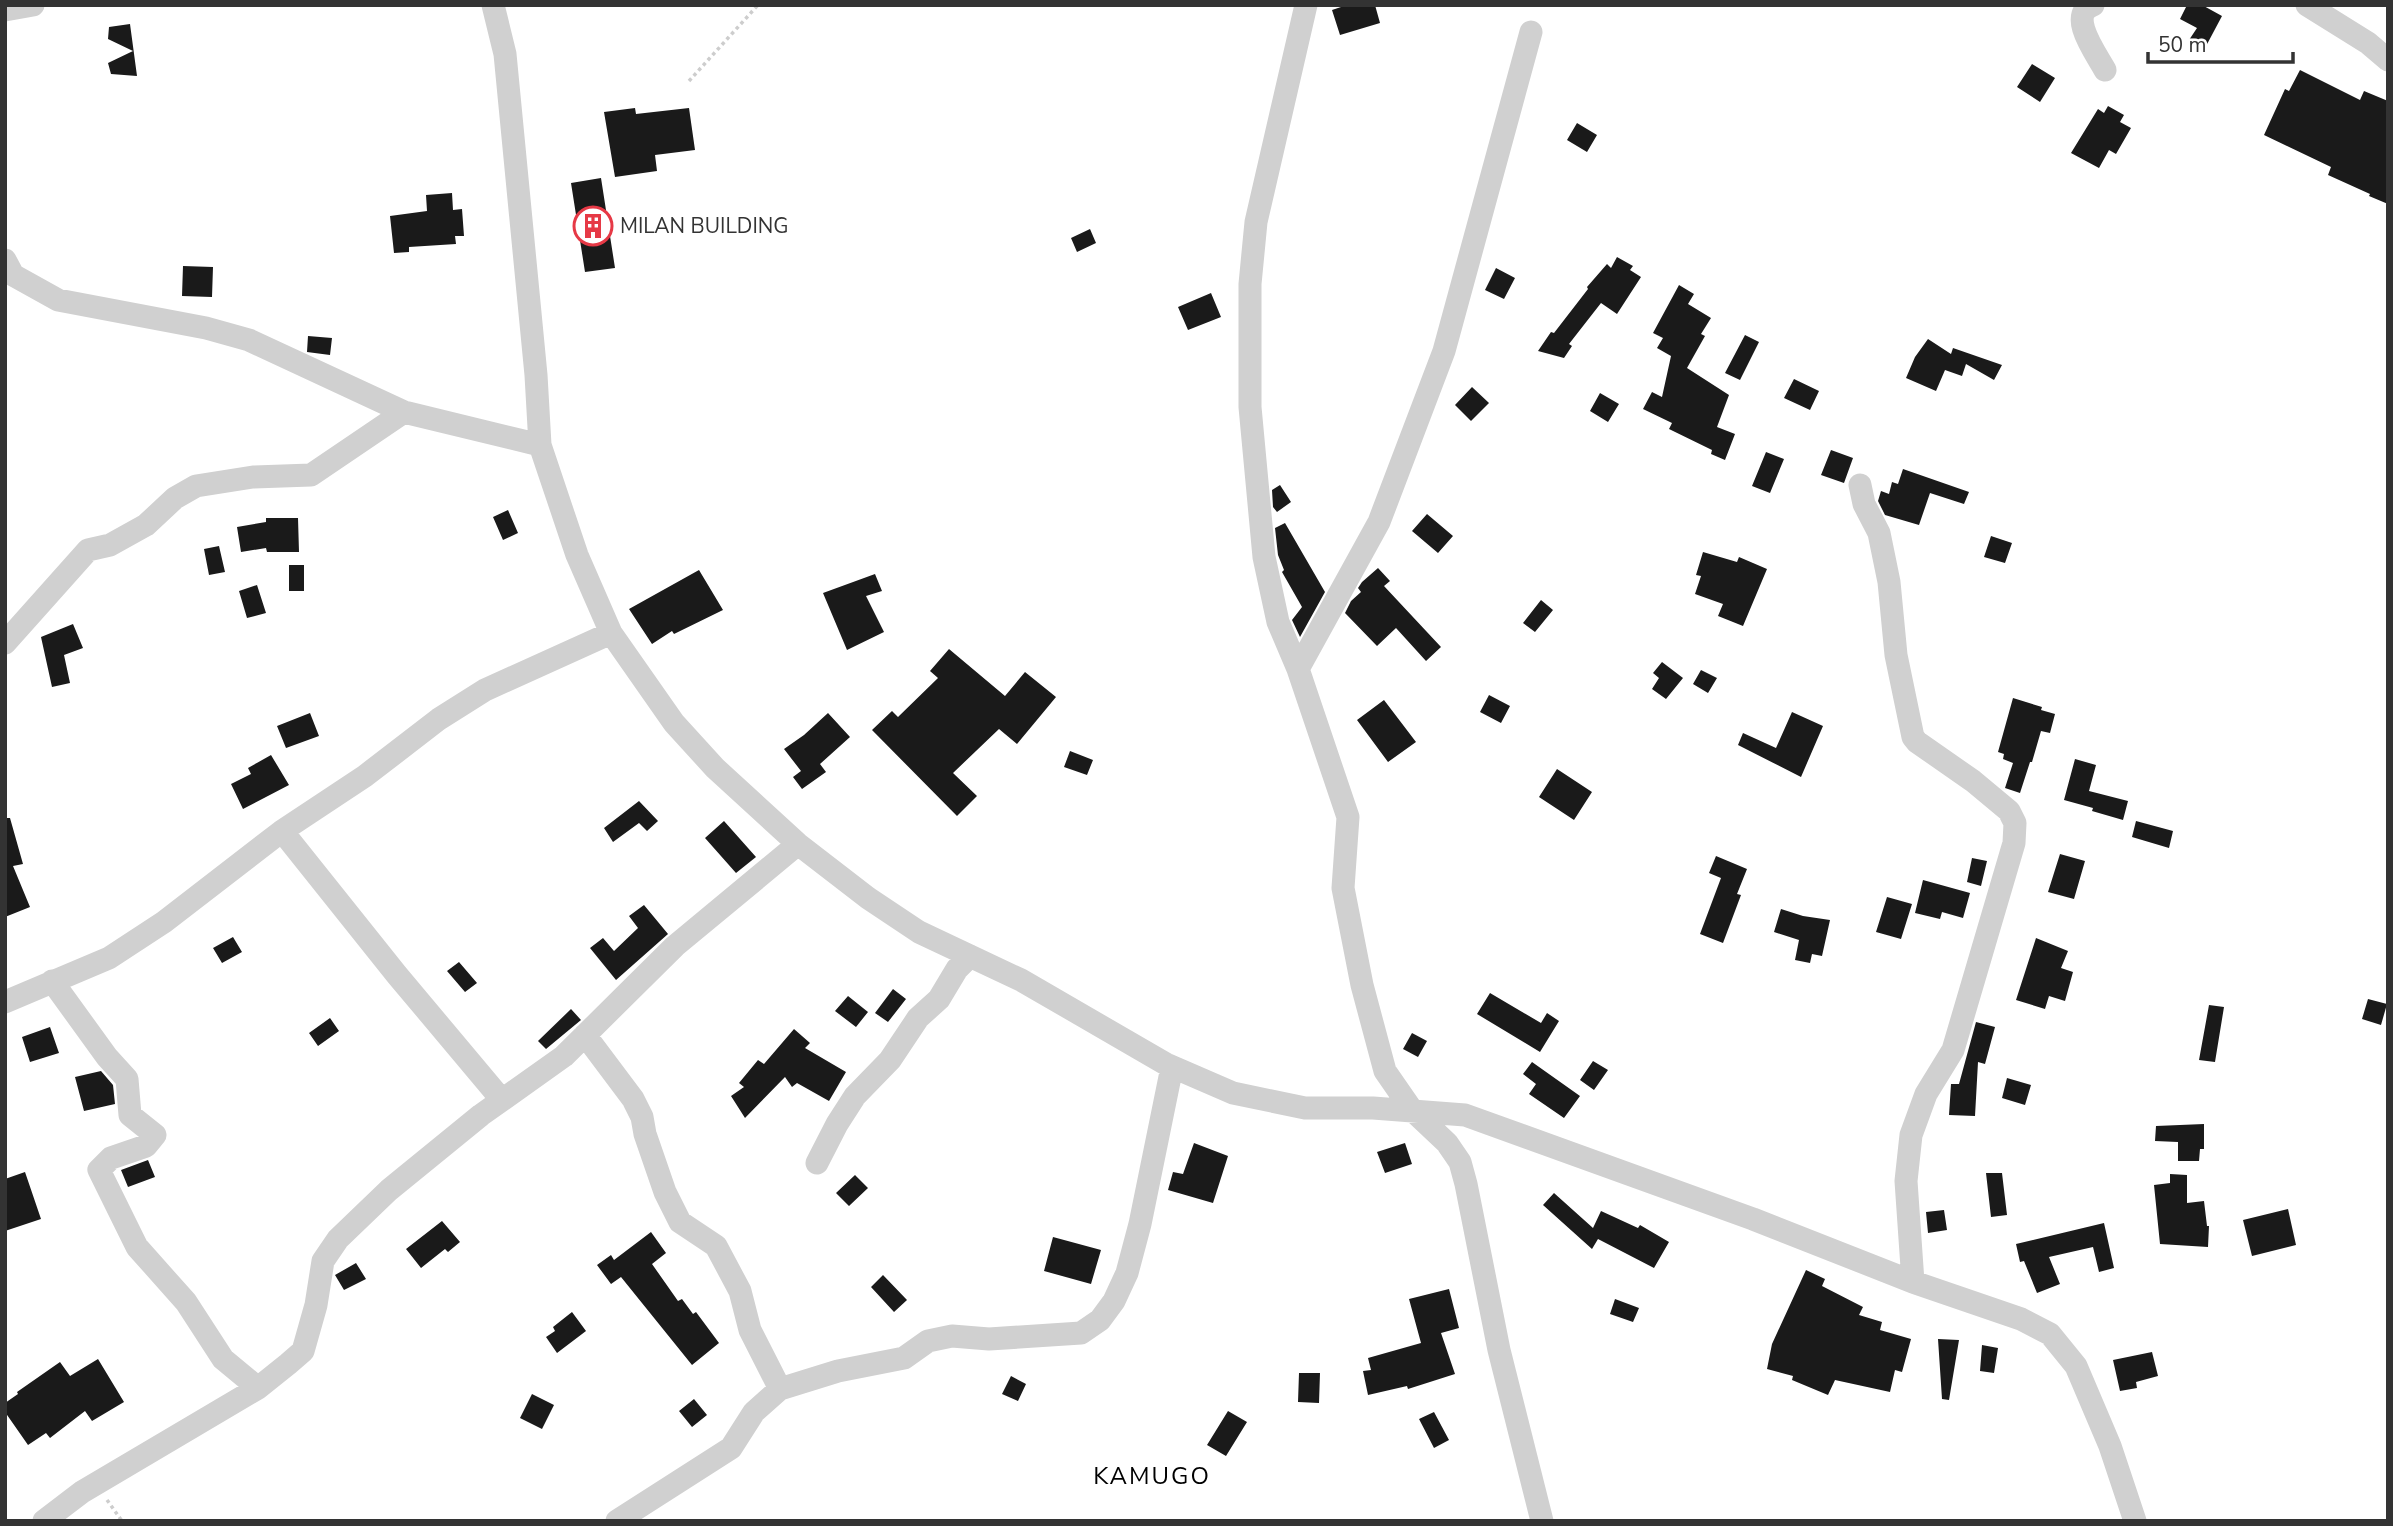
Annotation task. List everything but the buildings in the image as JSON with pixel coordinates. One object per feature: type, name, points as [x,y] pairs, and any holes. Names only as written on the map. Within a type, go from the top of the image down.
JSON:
[{"type":"street","points":[[5,10],[33,5]]},
{"type":"street","points":[[493,5],[505,54],[536,375],[540,445],[578,555],[611,633],[674,723],[715,768],[798,844],[868,898],[919,932],[1021,980],[1172,1067],[1233,1093],[1305,1108],[1412,1110],[1465,1115],[1753,1219],[1913,1282],[2021,1319],[2050,1334],[2076,1366],[2110,1446],[2135,1521]]},
{"type":"street","points":[[1306,5],[1256,222],[1250,284],[1250,407],[1264,557],[1278,622],[1298,669],[1348,817],[1343,888],[1376,1041],[1385,1071],[1412,1110],[1447,1143],[1460,1162],[1499,1350],[1542,1521]]},
{"type":"street","points":[[2093,5],[2087,7],[2082,15],[2081,25],[2105,70]]},
{"type":"street","points":[[2307,5],[2368,43],[2388,60]]},
{"type":"street","points":[[1298,669],[1379,522],[1444,351],[1531,32]]},
{"type":"street","points":[[5,260],[13,275],[58,300],[206,328],[249,340],[404,412],[540,445]]},
{"type":"street","points":[[5,643],[88,550],[110,545],[146,525],[174,498],[196,486],[253,477],[311,475],[404,412]]},
{"type":"street","points":[[1860,485],[1864,504],[1879,533],[1889,582],[1896,655],[1913,737],[2009,811],[2015,823],[2014,843],[1953,1050],[1926,1094],[1911,1135],[1906,1181],[1913,1282]]},
{"type":"street","points":[[5,1002],[120,951],[164,922],[282,831],[365,776],[439,719],[485,690],[611,633]]},
{"type":"street","points":[[282,831],[397,975],[502,1100]]},
{"type":"street","points":[[44,1521],[82,1492],[258,1388],[303,1351],[316,1305],[323,1261],[338,1239],[389,1190],[502,1100],[564,1056],[675,946],[798,844]]},
{"type":"street","points":[[817,1163],[855,1096],[890,1060],[918,1018],[939,999],[957,969],[970,956]]},
{"type":"street","points":[[52,981],[107,1057],[127,1079],[130,1115],[155,1135],[146,1146],[111,1158],[99,1170],[137,1247],[186,1302],[223,1359],[258,1388]]},
{"type":"street","points":[[585,1035],[633,1099],[642,1116],[645,1134],[665,1192],[680,1222],[716,1246],[740,1291],[750,1330],[780,1389]]},
{"type":"street","points":[[617,1521],[731,1448],[754,1412],[780,1389],[838,1371],[904,1358],[928,1341],[952,1336],[989,1339],[1081,1333],[1100,1320],[1114,1301],[1127,1273],[1172,1067]]},
{"type":"path","points":[[688,81],[758,5]]},
{"type":"place","name":"MILAN BUILDING","points":[[593,226]]},
{"type":"district","name":"KAMUGO","points":[[1152,1476]]}]
